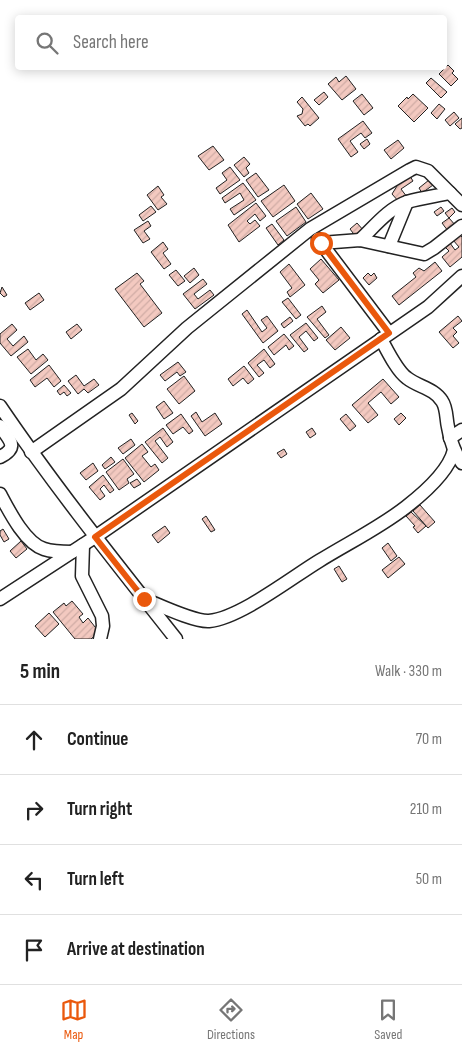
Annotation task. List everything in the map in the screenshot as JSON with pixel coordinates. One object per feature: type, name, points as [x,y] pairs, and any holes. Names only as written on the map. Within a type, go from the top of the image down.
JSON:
[{"type":"street","points":[[31,452],[121,389],[187,328],[310,229],[410,170],[416,167],[428,171],[462,205]]},
{"type":"street","points":[[360,240],[394,210],[408,202],[450,193]]},
{"type":"street","points":[[389,246],[408,202]]},
{"type":"street","points":[[321,243],[360,240],[424,254],[462,226]]},
{"type":"street","points":[[310,229],[385,336],[403,374],[436,393],[441,398],[444,404],[452,444],[462,463]]},
{"type":"street","points":[[0,599],[84,545],[428,307],[462,276]]},
{"type":"street","points":[[0,406],[31,452],[95,537],[176,639]]},
{"type":"street","points":[[0,426],[12,445],[10,451],[0,457]]},
{"type":"street","points":[[144,599],[207,621],[241,610],[320,560],[379,526],[405,508],[447,467],[452,444],[462,430]]},
{"type":"street","points":[[0,494],[14,521],[39,547],[50,551],[72,552]]},
{"type":"street","points":[[84,545],[82,576],[102,616],[103,626],[100,639]]},
{"type":"building","points":[[447,66],[454,71],[452,73],[458,79],[451,86],[439,74],[443,70],[447,70]]},
{"type":"building","points":[[346,76],[356,89],[342,100],[328,84],[336,77],[339,82]]},
{"type":"building","points":[[431,78],[447,92],[441,98],[426,83]]},
{"type":"building","points":[[324,92],[328,97],[319,105],[314,100]]},
{"type":"building","points":[[362,94],[373,108],[364,115],[353,101]]},
{"type":"building","points":[[413,94],[428,108],[414,122],[398,106]]},
{"type":"building","points":[[302,97],[319,118],[310,126],[308,124],[305,126],[297,116],[302,114],[303,109],[297,102]]},
{"type":"building","points":[[439,104],[445,109],[437,119],[431,113]]},
{"type":"building","points":[[454,112],[459,118],[450,126],[445,120]]},
{"type":"building","points":[[462,118],[462,128],[460,129],[455,124]]},
{"type":"building","points":[[363,121],[372,133],[365,138],[361,133],[350,141],[358,152],[351,157],[338,139]]},
{"type":"building","points":[[367,139],[370,144],[364,149],[360,144]]},
{"type":"building","points":[[398,140],[404,148],[391,159],[384,150]]},
{"type":"building","points":[[213,146],[224,160],[209,170],[198,156]]},
{"type":"building","points":[[244,157],[250,164],[246,168],[249,173],[244,177],[234,165]]},
{"type":"building","points":[[230,167],[240,180],[220,194],[216,188],[227,180],[222,173]]},
{"type":"building","points":[[256,173],[269,190],[258,197],[246,180]]},
{"type":"building","points":[[408,173],[413,181],[401,189],[407,197],[399,202],[392,194],[397,186],[395,182]]},
{"type":"building","points":[[429,180],[433,185],[422,193],[419,188]]},
{"type":"building","points":[[243,183],[256,200],[234,215],[230,209],[244,200],[240,193],[225,203],[222,198]]},
{"type":"building","points":[[284,185],[295,201],[273,217],[261,201]]},
{"type":"building","points":[[158,186],[164,195],[161,197],[167,204],[158,210],[147,195]]},
{"type":"building","points":[[311,193],[323,209],[308,219],[297,204]]},
{"type":"building","points":[[256,203],[266,216],[260,221],[255,214],[247,221],[250,224],[255,220],[260,226],[239,242],[228,225]]},
{"type":"building","points":[[151,206],[156,212],[143,221],[139,215]]},
{"type":"building","points":[[296,207],[306,222],[287,236],[276,221]]},
{"type":"building","points":[[441,207],[444,211],[437,216],[434,212]]},
{"type":"building","points":[[452,208],[455,212],[449,218],[445,213]]},
{"type":"building","points":[[449,218],[456,226],[448,231],[442,223]]},
{"type":"building","points":[[148,221],[151,226],[144,231],[150,239],[143,243],[134,230]]},
{"type":"building","points":[[357,223],[364,231],[356,237],[350,229]]},
{"type":"building","points":[[272,224],[284,240],[278,245],[266,228]]},
{"type":"building","points":[[460,235],[462,237],[462,257],[450,267],[442,257],[449,251],[445,247],[450,243],[455,250],[459,247],[453,240]]},
{"type":"building","points":[[163,242],[168,249],[163,253],[171,264],[164,269],[151,252]]},
{"type":"building","points":[[321,259],[339,280],[323,293],[315,284],[319,280],[310,269]]},
{"type":"building","points":[[435,262],[442,271],[399,305],[392,296],[416,277],[413,273],[419,268],[424,271]]},
{"type":"building","points":[[289,264],[305,285],[290,297],[287,292],[292,288],[280,272]]},
{"type":"building","points":[[194,268],[199,275],[190,283],[184,276]]},
{"type":"building","points":[[176,270],[185,281],[178,286],[169,275]]},
{"type":"building","points":[[137,273],[144,281],[140,284],[162,313],[144,327],[115,289]]},
{"type":"building","points":[[368,273],[371,276],[374,273],[377,278],[369,285],[363,278]]},
{"type":"building","points":[[203,279],[207,284],[194,294],[198,299],[210,290],[214,295],[195,309],[183,294]]},
{"type":"building","points":[[2,287],[7,295],[4,297],[0,293]]},
{"type":"building","points":[[39,293],[44,300],[30,310],[25,303]]},
{"type":"building","points":[[288,298],[301,315],[296,319],[282,302]]},
{"type":"building","points":[[322,306],[326,312],[317,319],[329,335],[325,338],[307,317]]},
{"type":"building","points":[[247,310],[262,332],[267,328],[261,320],[267,316],[278,331],[263,343],[242,314]]},
{"type":"building","points":[[458,316],[462,321],[453,328],[457,332],[453,336],[459,343],[453,348],[439,332]]},
{"type":"building","points":[[290,317],[293,321],[284,328],[281,324]]},
{"type":"building","points":[[306,323],[318,338],[314,341],[306,331],[299,337],[308,349],[304,352],[290,335]]},
{"type":"building","points":[[12,324],[17,330],[7,339],[13,346],[24,336],[28,342],[11,356],[0,343],[0,334]]},
{"type":"building","points":[[77,324],[82,330],[71,339],[66,332]]},
{"type":"building","points":[[341,327],[350,338],[335,350],[326,340]]},
{"type":"building","points":[[284,334],[294,346],[289,350],[286,345],[274,355],[268,347]]},
{"type":"building","points":[[28,349],[36,360],[43,354],[48,360],[31,374],[17,357]]},
{"type":"building","points":[[264,349],[275,364],[270,368],[264,360],[257,365],[264,373],[259,377],[248,363]]},
{"type":"building","points":[[178,362],[186,372],[180,376],[177,372],[165,381],[160,375]]},
{"type":"building","points":[[49,365],[61,381],[54,387],[47,378],[35,387],[30,380]]},
{"type":"building","points":[[244,366],[254,379],[248,384],[243,378],[233,386],[228,379]]},
{"type":"building","points":[[76,375],[84,386],[94,379],[99,385],[88,393],[84,389],[78,394],[68,381]]},
{"type":"building","points":[[184,376],[195,391],[179,404],[167,389]]},
{"type":"building","points":[[383,379],[399,397],[391,404],[381,392],[368,403],[378,415],[368,423],[352,405]]},
{"type":"building","points":[[64,385],[71,393],[67,396],[64,392],[60,395],[57,391]]},
{"type":"building","points":[[164,401],[173,413],[164,419],[156,407]]},
{"type":"building","points":[[196,412],[202,422],[215,413],[222,424],[205,436],[191,416]]},
{"type":"building","points":[[132,413],[138,421],[135,424],[129,415]]},
{"type":"building","points":[[401,413],[406,418],[399,425],[394,419]]},
{"type":"building","points":[[181,414],[193,431],[189,434],[183,427],[173,434],[166,425]]},
{"type":"building","points":[[346,414],[356,426],[350,431],[340,419]]},
{"type":"building","points":[[163,428],[173,442],[167,447],[160,437],[155,441],[168,458],[162,463],[145,442]]},
{"type":"building","points":[[312,428],[316,434],[310,438],[306,432]]},
{"type":"building","points":[[131,439],[135,445],[123,454],[118,448]]},
{"type":"building","points":[[142,444],[148,452],[142,456],[151,467],[155,464],[159,470],[144,482],[125,458]]},
{"type":"building","points":[[284,449],[287,454],[281,458],[277,453]]},
{"type":"building","points":[[111,457],[115,462],[105,469],[102,465]]},
{"type":"building","points":[[123,459],[134,474],[127,479],[129,483],[119,490],[106,472]]},
{"type":"building","points":[[93,463],[98,471],[86,480],[80,473]]},
{"type":"building","points":[[103,475],[114,490],[110,493],[104,485],[100,489],[105,496],[100,500],[89,487]]},
{"type":"building","points":[[137,479],[141,484],[134,488],[130,483]]},
{"type":"building","points":[[420,505],[435,522],[428,528],[413,511]]},
{"type":"building","points":[[411,512],[426,526],[418,533],[413,527],[415,526],[406,516]]},
{"type":"building","points":[[206,516],[215,530],[211,532],[202,519]]},
{"type":"building","points":[[165,526],[170,533],[158,543],[152,535]]},
{"type":"building","points":[[3,529],[9,539],[4,542],[0,535],[0,531]]},
{"type":"building","points":[[21,541],[27,549],[16,558],[10,551]]},
{"type":"building","points":[[388,543],[397,556],[391,561],[382,548]]},
{"type":"building","points":[[399,557],[405,564],[388,578],[382,570]]},
{"type":"building","points":[[339,566],[347,579],[342,582],[334,569]]},
{"type":"building","points":[[72,601],[83,614],[79,617],[83,623],[88,618],[99,632],[91,639],[75,639],[53,612],[64,603],[66,606]]},
{"type":"building","points":[[49,613],[59,624],[45,637],[35,626]]},
{"type":"route","points":[[144,599],[95,537],[389,333],[321,243]]}]
